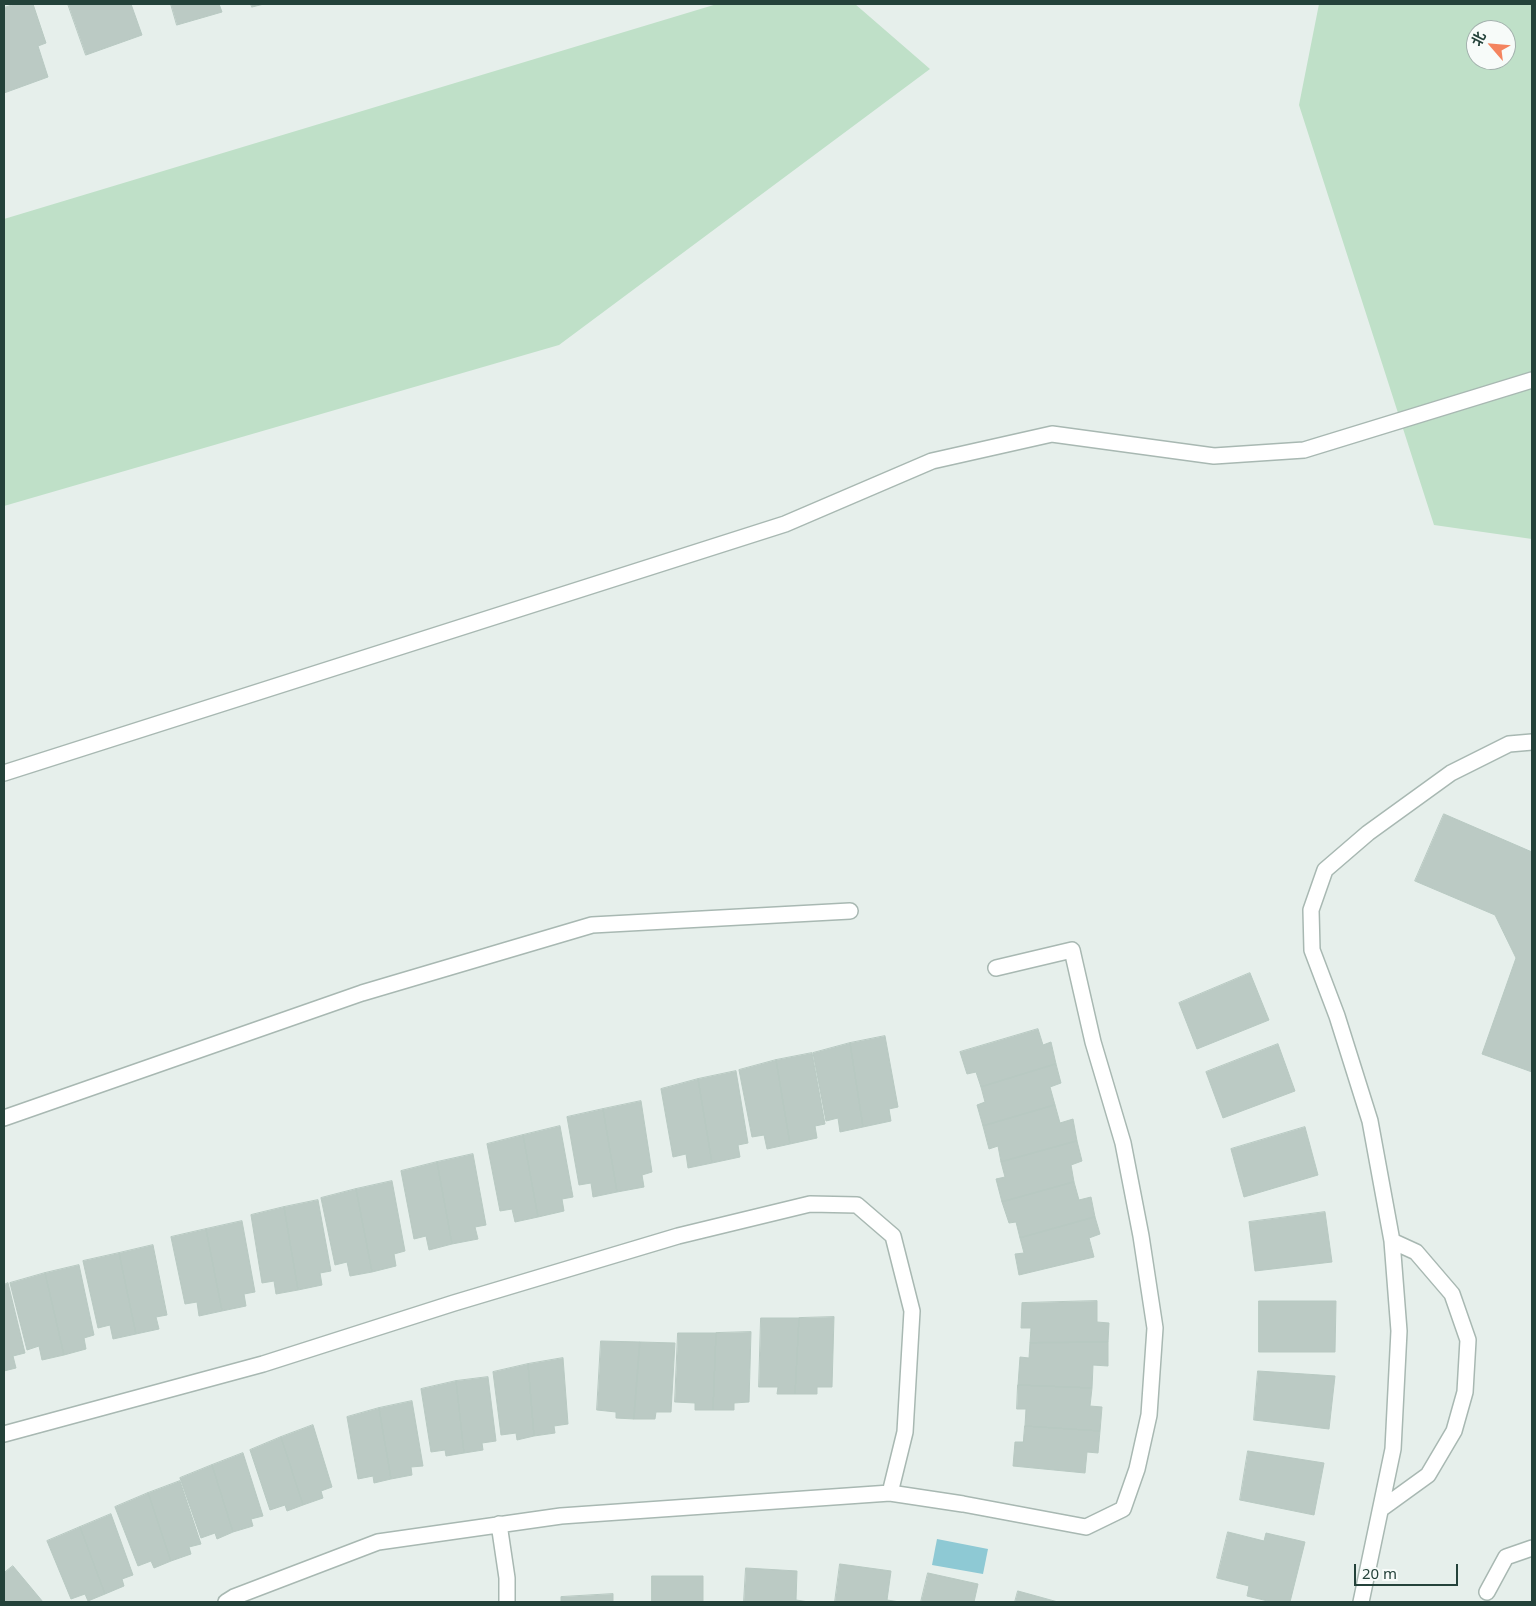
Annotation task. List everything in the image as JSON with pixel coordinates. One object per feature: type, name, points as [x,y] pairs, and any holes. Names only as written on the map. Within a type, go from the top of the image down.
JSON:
[{"type":"street","points":[[4,773],[785,524],[932,461],[1052,434],[1214,456],[1304,450],[1532,380]]},
{"type":"street","points":[[1361,1602],[1393,1450],[1399,1341],[1392,1241],[1370,1121],[1337,1016],[1312,950],[1312,910],[1325,870],[1368,833],[1451,773],[1509,744],[1532,742]]},
{"type":"street","points":[[4,1118],[362,993],[592,925],[850,911]]},
{"type":"street","points":[[226,1602],[234,1597],[378,1542],[561,1516],[890,1493],[963,1504],[1086,1527],[1123,1509],[1138,1469],[1149,1415],[1155,1328],[1141,1236],[1123,1143],[1093,1042],[1072,950],[996,968]]},
{"type":"street","points":[[4,1434],[263,1364],[454,1303],[678,1236],[810,1204],[857,1205],[893,1236],[912,1311],[905,1432],[890,1493]]},
{"type":"street","points":[[1381,1508],[1428,1475],[1454,1431],[1465,1392],[1468,1340],[1452,1294],[1416,1252],[1392,1241]]},
{"type":"street","points":[[499,1524],[507,1578],[507,1602]]},
{"type":"street","points":[[1487,1592],[1506,1556],[1532,1548]]},
{"type":"green space","points":[[717,4],[855,4],[930,69],[559,345],[4,506],[4,219]]},
{"type":"green space","points":[[1319,4],[1532,4],[1532,539],[1434,525],[1299,105]]},
{"type":"water","points":[[937,1539],[988,1549],[983,1574],[932,1565]]},
{"type":"building","points":[[15,4],[33,4],[46,43],[38,46],[48,77],[4,93],[4,8]]},
{"type":"building","points":[[68,4],[131,4],[142,35],[86,55]]},
{"type":"building","points":[[171,4],[219,4],[222,12],[177,25]]},
{"type":"building","points":[[251,4],[264,4],[252,7]]},
{"type":"building","points":[[1444,814],[1532,852],[1532,1072],[1482,1054],[1516,958],[1495,915],[1415,881]]},
{"type":"building","points":[[1250,973],[1269,1020],[1197,1049],[1179,1003]]},
{"type":"building","points":[[1038,1029],[1043,1045],[1051,1042],[1056,1064],[981,1087],[976,1072],[967,1074],[960,1052]]},
{"type":"building","points":[[885,1036],[898,1107],[889,1109],[891,1121],[863,1127],[850,1043]]},
{"type":"building","points":[[850,1043],[863,1127],[840,1132],[838,1118],[826,1121],[813,1053]]},
{"type":"building","points":[[1278,1044],[1295,1091],[1223,1118],[1206,1072]]},
{"type":"building","points":[[812,1053],[825,1124],[815,1126],[817,1138],[790,1144],[776,1060]]},
{"type":"building","points":[[776,1060],[790,1144],[767,1149],[764,1135],[752,1137],[739,1070]]},
{"type":"building","points":[[1056,1064],[1061,1083],[1050,1087],[1055,1105],[983,1126],[977,1105],[985,1102],[981,1087]]},
{"type":"building","points":[[736,1071],[748,1143],[738,1145],[740,1157],[712,1163],[698,1079]]},
{"type":"building","points":[[698,1079],[712,1163],[688,1168],[686,1154],[673,1157],[661,1089]]},
{"type":"building","points":[[641,1101],[652,1172],[642,1175],[644,1187],[617,1192],[603,1109]]},
{"type":"building","points":[[1055,1105],[1060,1123],[1073,1119],[1077,1141],[1001,1162],[998,1146],[989,1149],[983,1126]]},
{"type":"building","points":[[603,1109],[617,1192],[593,1197],[591,1183],[579,1185],[567,1117]]},
{"type":"building","points":[[560,1126],[573,1197],[562,1199],[564,1211],[538,1217],[523,1135]]},
{"type":"building","points":[[1305,1127],[1318,1175],[1244,1197],[1231,1149]]},
{"type":"building","points":[[523,1135],[538,1217],[515,1222],[512,1209],[500,1211],[487,1144]]},
{"type":"building","points":[[1077,1141],[1082,1161],[1071,1165],[1074,1182],[1002,1202],[996,1179],[1005,1177],[1001,1162]]},
{"type":"building","points":[[473,1154],[486,1225],[475,1227],[478,1239],[452,1244],[437,1162]]},
{"type":"building","points":[[437,1162],[452,1244],[429,1250],[426,1236],[414,1239],[401,1171]]},
{"type":"building","points":[[392,1181],[405,1251],[394,1254],[396,1266],[372,1272],[356,1189]]},
{"type":"building","points":[[1074,1182],[1079,1200],[1091,1197],[1095,1217],[1020,1238],[1016,1222],[1009,1223],[1002,1202]]},
{"type":"building","points":[[356,1189],[372,1272],[350,1276],[347,1262],[335,1265],[321,1198]]},
{"type":"building","points":[[318,1200],[331,1271],[320,1273],[322,1285],[298,1290],[284,1207]]},
{"type":"building","points":[[284,1207],[298,1290],[276,1294],[274,1281],[262,1283],[251,1215]]},
{"type":"building","points":[[1325,1212],[1332,1262],[1255,1271],[1249,1222]]},
{"type":"building","points":[[1095,1217],[1100,1234],[1089,1238],[1094,1257],[1019,1275],[1015,1254],[1024,1253],[1020,1238]]},
{"type":"building","points":[[242,1221],[255,1292],[244,1294],[246,1306],[222,1311],[206,1229]]},
{"type":"building","points":[[206,1229],[222,1311],[199,1316],[197,1302],[185,1304],[171,1237]]},
{"type":"building","points":[[153,1245],[167,1315],[156,1317],[159,1329],[136,1334],[119,1253]]},
{"type":"building","points":[[119,1253],[136,1334],[113,1339],[110,1325],[98,1328],[83,1261]]},
{"type":"building","points":[[79,1265],[94,1335],[84,1338],[86,1349],[64,1355],[45,1273]]},
{"type":"building","points":[[45,1273],[64,1355],[42,1360],[39,1346],[27,1350],[10,1283]]},
{"type":"building","points":[[8,1283],[25,1353],[13,1356],[16,1368],[4,1371],[4,1285]]},
{"type":"building","points":[[1097,1301],[1097,1322],[1109,1323],[1108,1342],[1030,1343],[1031,1328],[1021,1328],[1022,1303]]},
{"type":"building","points":[[1259,1301],[1336,1301],[1335,1352],[1259,1352]]},
{"type":"building","points":[[834,1317],[832,1387],[817,1387],[817,1394],[795,1394],[799,1318]]},
{"type":"building","points":[[761,1318],[799,1318],[795,1394],[777,1394],[778,1387],[759,1387]]},
{"type":"building","points":[[751,1332],[749,1402],[734,1403],[734,1410],[713,1410],[716,1333]]},
{"type":"building","points":[[678,1333],[716,1333],[713,1410],[695,1410],[695,1403],[675,1402]]},
{"type":"building","points":[[601,1341],[640,1342],[634,1419],[616,1418],[616,1412],[597,1410]]},
{"type":"building","points":[[640,1342],[675,1343],[671,1412],[656,1412],[655,1419],[634,1419]]},
{"type":"building","points":[[1108,1342],[1108,1366],[1093,1365],[1092,1388],[1018,1385],[1020,1357],[1029,1358],[1030,1343]]},
{"type":"building","points":[[563,1358],[568,1424],[554,1426],[555,1433],[534,1436],[528,1364]]},
{"type":"building","points":[[528,1364],[534,1436],[517,1440],[516,1433],[501,1435],[493,1372]]},
{"type":"building","points":[[1258,1371],[1335,1376],[1329,1429],[1254,1420]]},
{"type":"building","points":[[488,1377],[496,1441],[482,1443],[483,1450],[464,1453],[456,1381]]},
{"type":"building","points":[[456,1381],[464,1453],[446,1456],[445,1450],[431,1452],[421,1389]]},
{"type":"building","points":[[1018,1385],[1092,1388],[1090,1406],[1102,1407],[1100,1431],[1025,1426],[1026,1409],[1017,1409]]},
{"type":"building","points":[[412,1401],[423,1466],[411,1467],[412,1475],[391,1479],[379,1408]]},
{"type":"building","points":[[379,1408],[391,1479],[374,1483],[373,1476],[358,1479],[347,1417]]},
{"type":"building","points":[[313,1425],[332,1487],[321,1491],[323,1498],[303,1505],[281,1437]]},
{"type":"building","points":[[1025,1426],[1100,1431],[1098,1453],[1087,1452],[1085,1473],[1013,1466],[1015,1442],[1023,1442]]},
{"type":"building","points":[[281,1437],[303,1505],[287,1511],[285,1505],[270,1510],[250,1450]]},
{"type":"building","points":[[1248,1451],[1324,1463],[1314,1515],[1240,1500]]},
{"type":"building","points":[[243,1453],[263,1516],[251,1519],[253,1526],[233,1532],[212,1465]]},
{"type":"building","points":[[212,1465],[233,1532],[217,1539],[215,1533],[201,1538],[180,1478]]},
{"type":"building","points":[[180,1481],[201,1544],[189,1547],[191,1554],[171,1561],[148,1493]]},
{"type":"building","points":[[148,1493],[171,1561],[154,1568],[151,1561],[138,1566],[115,1507]]},
{"type":"building","points":[[111,1514],[133,1575],[122,1579],[124,1586],[105,1594],[80,1527]]},
{"type":"building","points":[[80,1527],[105,1594],[88,1601],[85,1594],[71,1599],[47,1541]]},
{"type":"building","points":[[1228,1532],[1264,1541],[1266,1533],[1305,1542],[1290,1602],[1272,1602],[1247,1596],[1249,1586],[1217,1578]]},
{"type":"building","points":[[840,1564],[891,1571],[887,1600],[900,1602],[835,1602]]},
{"type":"building","points":[[13,1566],[43,1602],[4,1602],[4,1573]]},
{"type":"building","points":[[746,1568],[797,1571],[796,1600],[809,1602],[744,1602]]},
{"type":"building","points":[[928,1573],[978,1584],[974,1602],[921,1602]]},
{"type":"building","points":[[652,1576],[703,1576],[703,1602],[652,1602]]},
{"type":"building","points":[[1018,1591],[1058,1602],[1015,1602]]},
{"type":"building","points":[[613,1594],[613,1602],[561,1602],[561,1597]]}]
